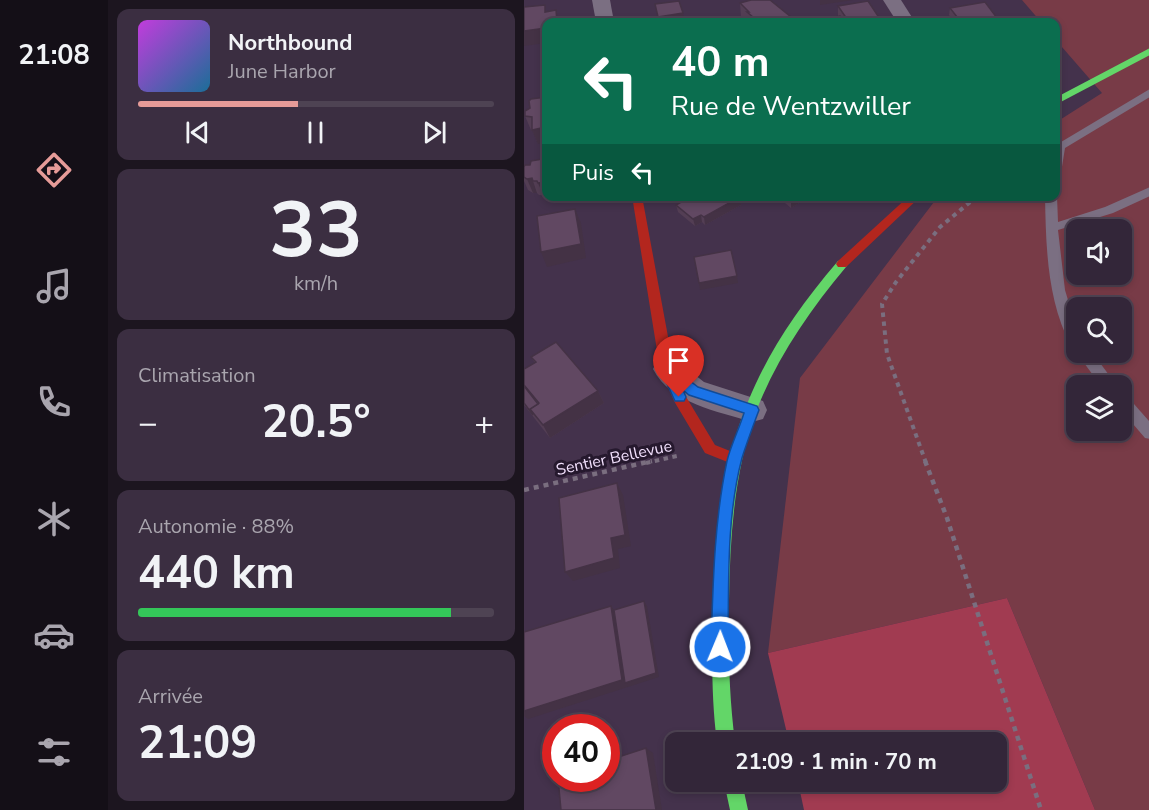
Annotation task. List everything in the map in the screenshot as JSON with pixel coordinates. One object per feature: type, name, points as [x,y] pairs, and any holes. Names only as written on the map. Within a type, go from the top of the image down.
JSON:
[{"type":"street","points":[[601,0],[604,18]]},
{"type":"street","points":[[892,0],[903,18]]},
{"type":"street","points":[[1060,99],[1150,51]]},
{"type":"street","points":[[638,201],[667,369],[679,397],[710,449],[735,459]]},
{"type":"street","points":[[725,732],[720,647],[721,575],[726,513],[735,459],[752,410],[758,394],[793,330],[832,275],[852,252],[910,201]]},
{"type":"street","points":[[667,369],[694,392],[752,410]]},
{"type":"street","points":[[735,792],[739,810]]},
{"type":"lane","points":[[1060,147],[1150,92]]},
{"type":"lane","points":[[1052,228],[1109,210],[1150,191]]},
{"type":"lane","points":[[1051,201],[1060,300],[1066,321]]},
{"type":"lane","points":[[1092,363],[1101,375]]},
{"type":"lane","points":[[1132,412],[1150,433]]},
{"type":"path","points":[[972,201],[940,227],[882,304],[887,354],[947,518],[1040,810]]},
{"type":"path","name":"Sentier Bellevue","points":[[524,490],[710,449]]},
{"type":"shaded area","points":[[1022,0],[1149,0],[1149,810],[1095,810],[1007,598],[768,653],[800,378],[935,201],[1060,201],[1060,120],[1102,93],[1060,45],[1060,18],[1038,18]]},
{"type":"shaded area","points":[[1007,598],[1095,810],[804,810],[800,792],[1007,792],[1007,732],[787,732],[768,653]]},
{"type":"building","points":[[751,0],[770,0],[791,17],[754,18],[740,3]]},
{"type":"building","points":[[679,1],[683,13],[658,17],[655,4]]},
{"type":"building","points":[[868,1],[879,18],[846,18],[838,6]]},
{"type":"building","points":[[985,2],[997,18],[958,18],[950,8]]},
{"type":"building","points":[[545,5],[545,12],[556,10],[557,18],[542,18],[542,29],[524,31],[524,7]]},
{"type":"building","points":[[542,98],[542,128],[532,130],[532,117],[525,116],[525,111],[530,108],[531,99]]},
{"type":"building","points":[[542,159],[542,182],[524,177],[524,167],[530,165],[531,161]]},
{"type":"building","points":[[683,201],[733,201],[704,217],[701,215],[693,219],[676,205]]},
{"type":"building","points":[[575,209],[581,244],[541,252],[537,216]]},
{"type":"building","points":[[731,250],[737,276],[699,283],[694,257]]},
{"type":"building","points":[[556,342],[598,391],[543,425],[530,409],[539,403],[524,385],[524,369],[536,362],[531,357]]},
{"type":"building","points":[[524,386],[538,404],[530,409],[533,415],[524,403]]},
{"type":"building","points":[[617,483],[625,535],[611,538],[614,558],[565,572],[559,498]]},
{"type":"building","points":[[644,601],[656,673],[625,683],[614,610]]},
{"type":"building","points":[[611,606],[622,680],[524,711],[524,632]]},
{"type":"building","points":[[646,748],[656,810],[561,810],[559,792],[620,792],[620,756]]},
{"type":"traffic: fast","points":[[1060,99],[1150,51]]},
{"type":"traffic: fast","points":[[725,732],[721,676],[721,591],[726,518],[734,464],[750,410],[775,357],[807,308],[842,264]]},
{"type":"traffic: fast","points":[[735,792],[739,810]]},
{"type":"traffic: jam","points":[[638,201],[667,369],[679,397],[710,449],[735,459]]},
{"type":"traffic: jam","points":[[842,264],[911,201]]},
{"type":"route","points":[[679,397],[667,369],[694,392],[752,410],[735,459],[726,513],[721,575],[720,647]]}]
